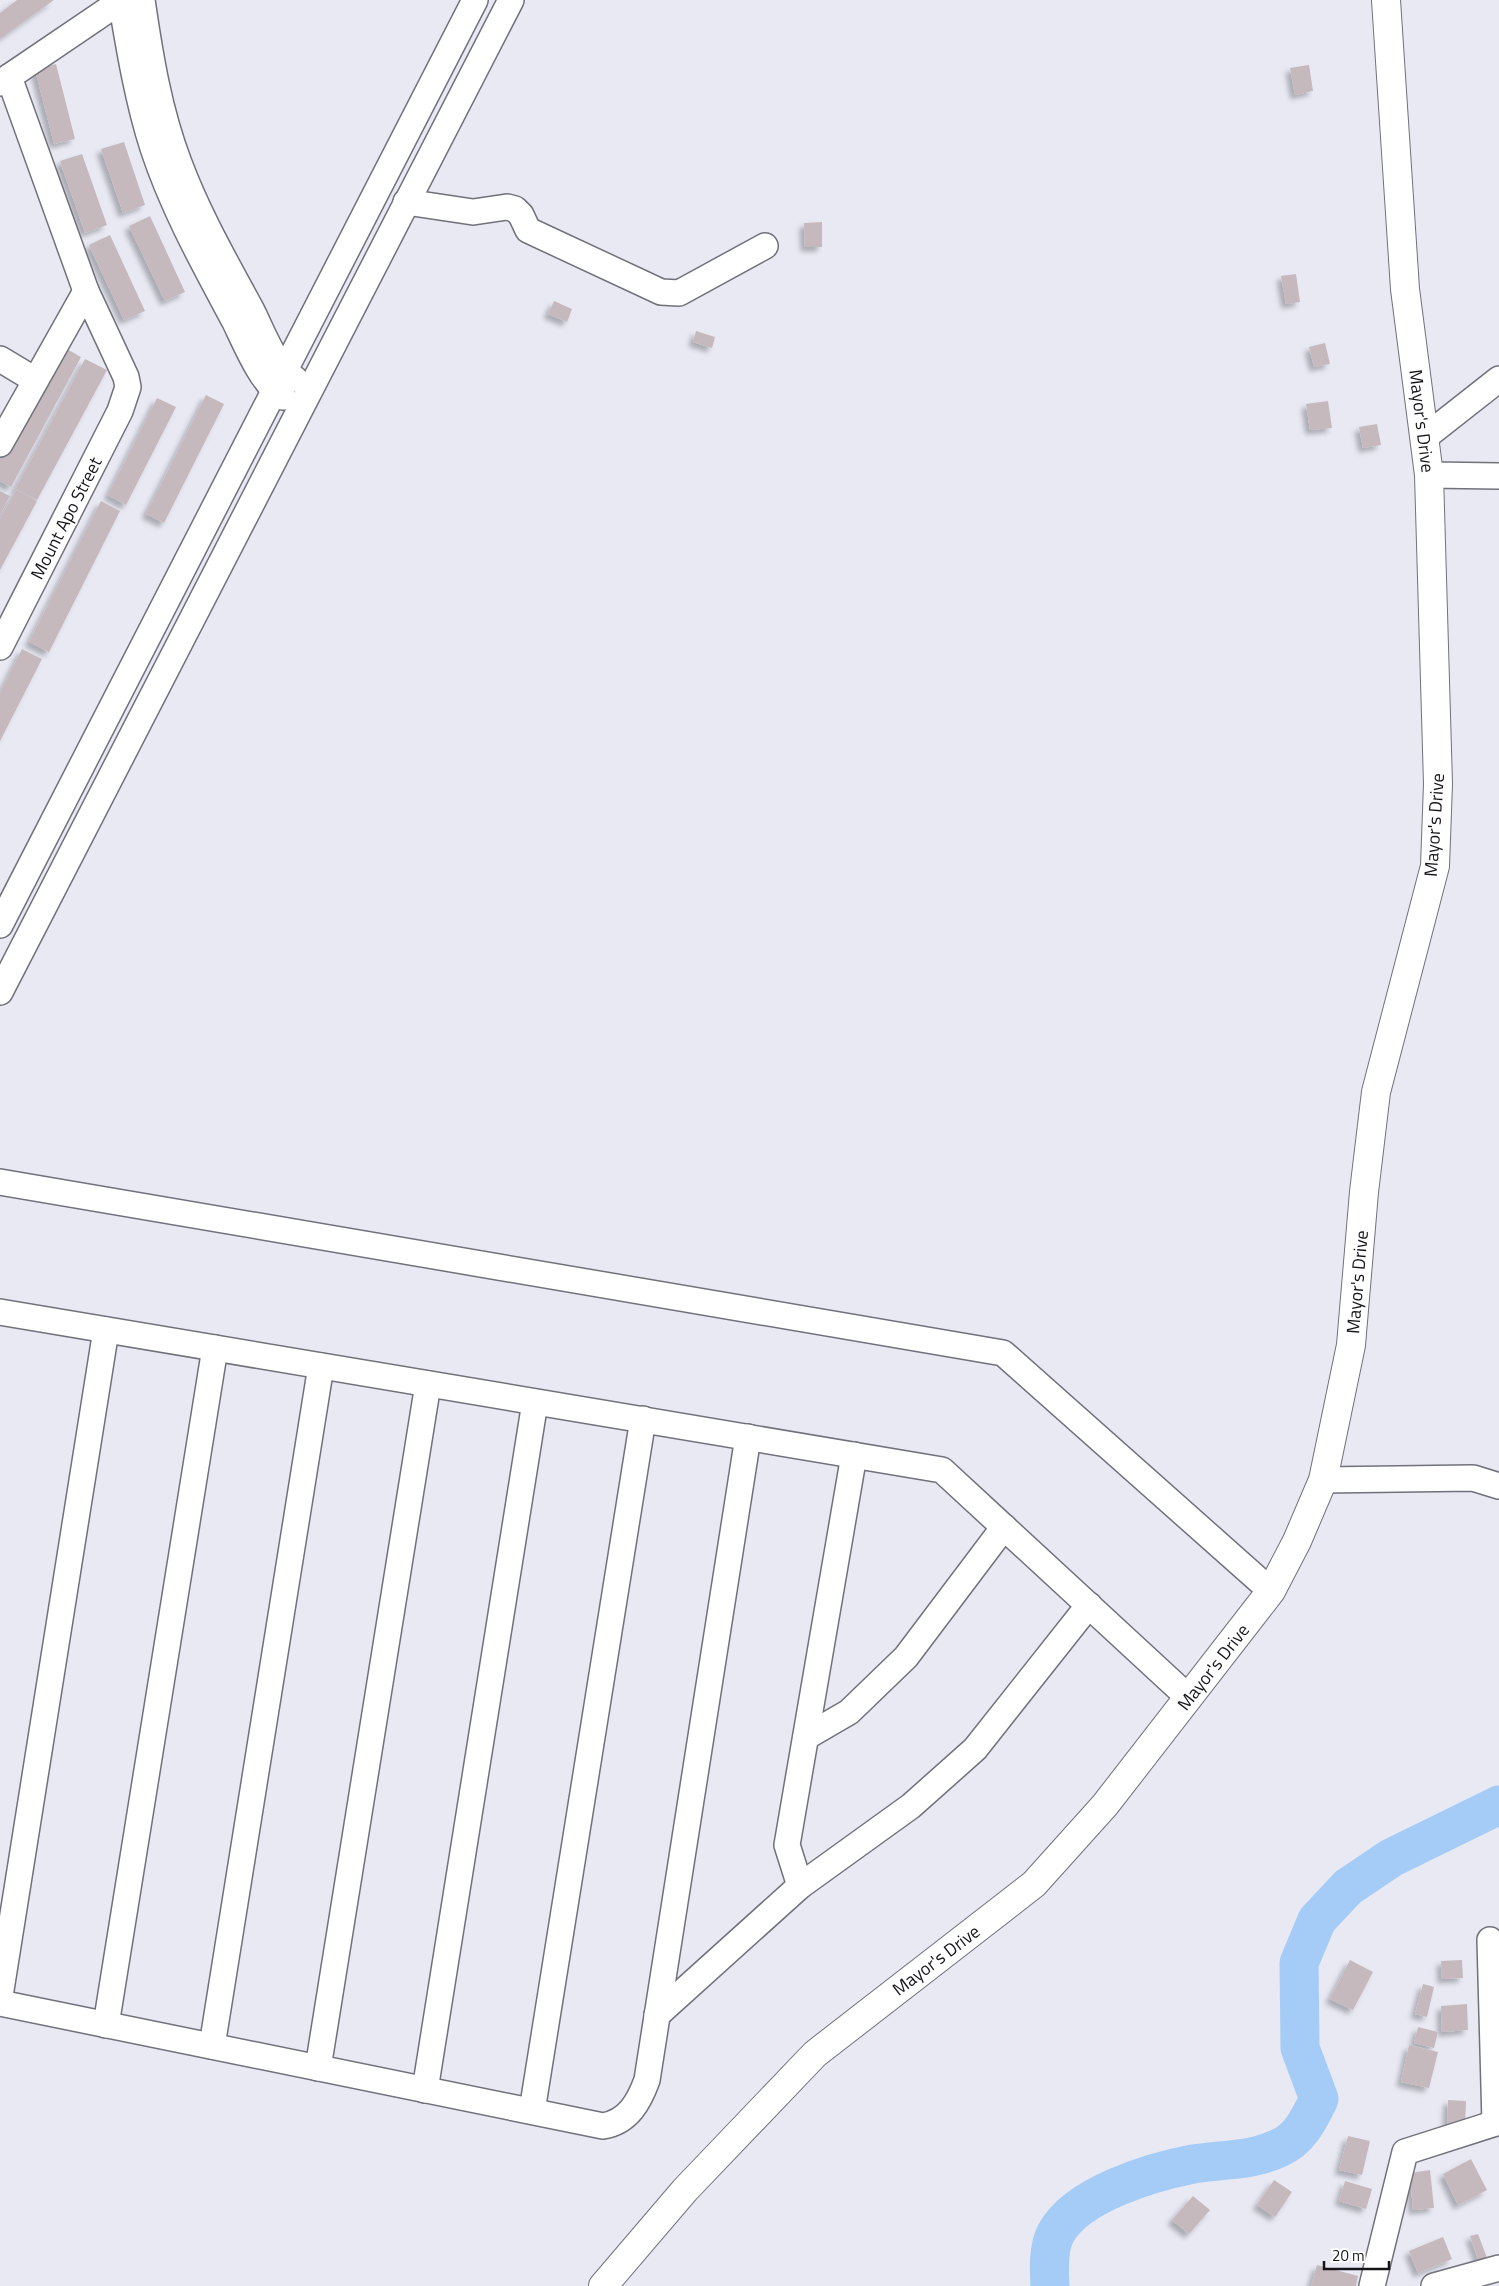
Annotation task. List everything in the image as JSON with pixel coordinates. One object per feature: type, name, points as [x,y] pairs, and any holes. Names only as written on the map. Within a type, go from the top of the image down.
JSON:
[{"type":"street","points":[[0,444],[34,380],[86,291],[4,80],[128,0],[153,147],[165,179],[207,269],[250,352],[278,381],[304,398]]},
{"type":"street","points":[[0,925],[475,0]]},
{"type":"street","points":[[0,992],[304,398],[511,0]]},
{"type":"street","name":"Mayor's Drive","points":[[603,2286],[685,2190],[815,2054],[1034,1884],[1105,1805],[1271,1591],[1297,1541],[1323,1480],[1351,1345],[1364,1192],[1376,1092],[1435,866],[1438,767],[1429,474],[1405,289],[1386,0]]},
{"type":"street","points":[[406,202],[473,212],[506,207],[515,209],[521,215],[528,230],[661,292],[680,293],[765,246]]},
{"type":"street","name":"Mount Apo Street","points":[[0,647],[120,411],[128,387],[122,367],[86,291]]},
{"type":"street","points":[[0,359],[34,380]]},
{"type":"street","points":[[1424,438],[1499,379]]},
{"type":"street","points":[[1429,474],[1499,476]]},
{"type":"street","points":[[0,1182],[1002,1353],[1271,1591]]},
{"type":"street","points":[[0,1312],[942,1470],[1189,1698]]},
{"type":"street","points":[[0,1996],[106,1330]]},
{"type":"street","points":[[106,2024],[215,1348]]},
{"type":"street","points":[[212,2046],[321,1366]]},
{"type":"street","points":[[318,2068],[428,1384]]},
{"type":"street","points":[[425,2090],[535,1402]]},
{"type":"street","points":[[532,2111],[643,1420]]},
{"type":"street","points":[[0,2003],[603,2126],[616,2124],[627,2115],[641,2098],[647,2080],[748,1437]]},
{"type":"street","points":[[800,1886],[787,1845],[854,1455]]},
{"type":"street","points":[[1323,1480],[1473,1478],[1499,1486]]},
{"type":"street","points":[[806,1737],[849,1712],[906,1657],[1004,1527]]},
{"type":"street","points":[[657,2015],[800,1886],[911,1806],[975,1749],[1089,1605]]},
{"type":"street","points":[[1372,2286],[1405,2152],[1497,2122],[1490,1940]]},
{"type":"street","points":[[1434,2286],[1499,2268]]},
{"type":"building","points":[[17,0],[54,0],[0,39],[0,13]]},
{"type":"building","points":[[56,64],[75,139],[54,144],[35,69]]},
{"type":"building","points":[[1309,65],[1313,91],[1295,95],[1290,68]]},
{"type":"building","points":[[124,142],[145,205],[123,213],[101,149]]},
{"type":"building","points":[[82,154],[107,225],[85,233],[60,161]]},
{"type":"building","points":[[150,216],[185,292],[165,301],[129,226]]},
{"type":"building","points":[[822,222],[822,247],[805,247],[804,223]]},
{"type":"building","points":[[110,235],[145,311],[124,320],[89,245]]},
{"type":"building","points":[[1296,274],[1300,302],[1286,304],[1281,276]]},
{"type":"building","points":[[554,301],[572,309],[567,322],[548,314]]},
{"type":"building","points":[[696,331],[715,337],[712,348],[693,342]]},
{"type":"building","points":[[1325,343],[1330,364],[1314,367],[1309,347]]},
{"type":"building","points":[[60,345],[81,357],[11,487],[0,481],[0,458]]},
{"type":"building","points":[[85,359],[107,370],[37,500],[14,488],[16,488]]},
{"type":"building","points":[[206,395],[224,404],[164,523],[146,514]]},
{"type":"building","points":[[157,398],[176,407],[126,505],[108,495]]},
{"type":"building","points":[[1328,401],[1332,428],[1310,430],[1306,404]]},
{"type":"building","points":[[1377,424],[1381,445],[1363,448],[1359,427]]},
{"type":"building","points":[[16,490],[37,501],[0,570],[0,519]]},
{"type":"building","points":[[0,491],[10,496],[0,515]]},
{"type":"building","points":[[101,501],[120,511],[49,652],[29,642]]},
{"type":"building","points":[[22,649],[42,659],[0,741],[0,693]]},
{"type":"building","points":[[1350,1960],[1373,1972],[1353,2010],[1330,1999]]},
{"type":"building","points":[[1462,1960],[1463,1978],[1442,1979],[1441,1961]]},
{"type":"building","points":[[1423,1984],[1434,1987],[1427,2017],[1415,2014]]},
{"type":"building","points":[[1467,2004],[1468,2030],[1442,2032],[1441,2006]]},
{"type":"building","points":[[1418,2027],[1438,2032],[1434,2048],[1414,2043]]},
{"type":"building","points":[[1409,2045],[1438,2052],[1429,2088],[1401,2082]]},
{"type":"building","points":[[1448,2100],[1466,2101],[1465,2126],[1447,2126]]},
{"type":"building","points":[[1348,2136],[1370,2141],[1362,2175],[1339,2170]]},
{"type":"building","points":[[1471,2159],[1487,2190],[1458,2205],[1443,2174]]},
{"type":"building","points":[[1430,2170],[1434,2208],[1413,2210],[1410,2173]]},
{"type":"building","points":[[1274,2180],[1292,2192],[1275,2217],[1257,2205]]},
{"type":"building","points":[[1345,2181],[1372,2189],[1366,2209],[1339,2201]]},
{"type":"building","points":[[1193,2196],[1210,2210],[1189,2234],[1172,2220]]},
{"type":"building","points":[[1478,2234],[1487,2258],[1479,2261],[1470,2236]]},
{"type":"building","points":[[1443,2237],[1452,2259],[1418,2273],[1409,2251]]},
{"type":"building","points":[[1317,2265],[1358,2276],[1356,2286],[1311,2286]]},
{"type":"waterway","points":[[1050,2286],[1049,2266],[1053,2239],[1066,2219],[1080,2207],[1117,2187],[1157,2173],[1204,2162],[1247,2158],[1268,2153],[1286,2144],[1298,2134],[1319,2099],[1300,2048],[1299,1963],[1317,1920],[1348,1887],[1391,1858],[1499,1805]]}]
